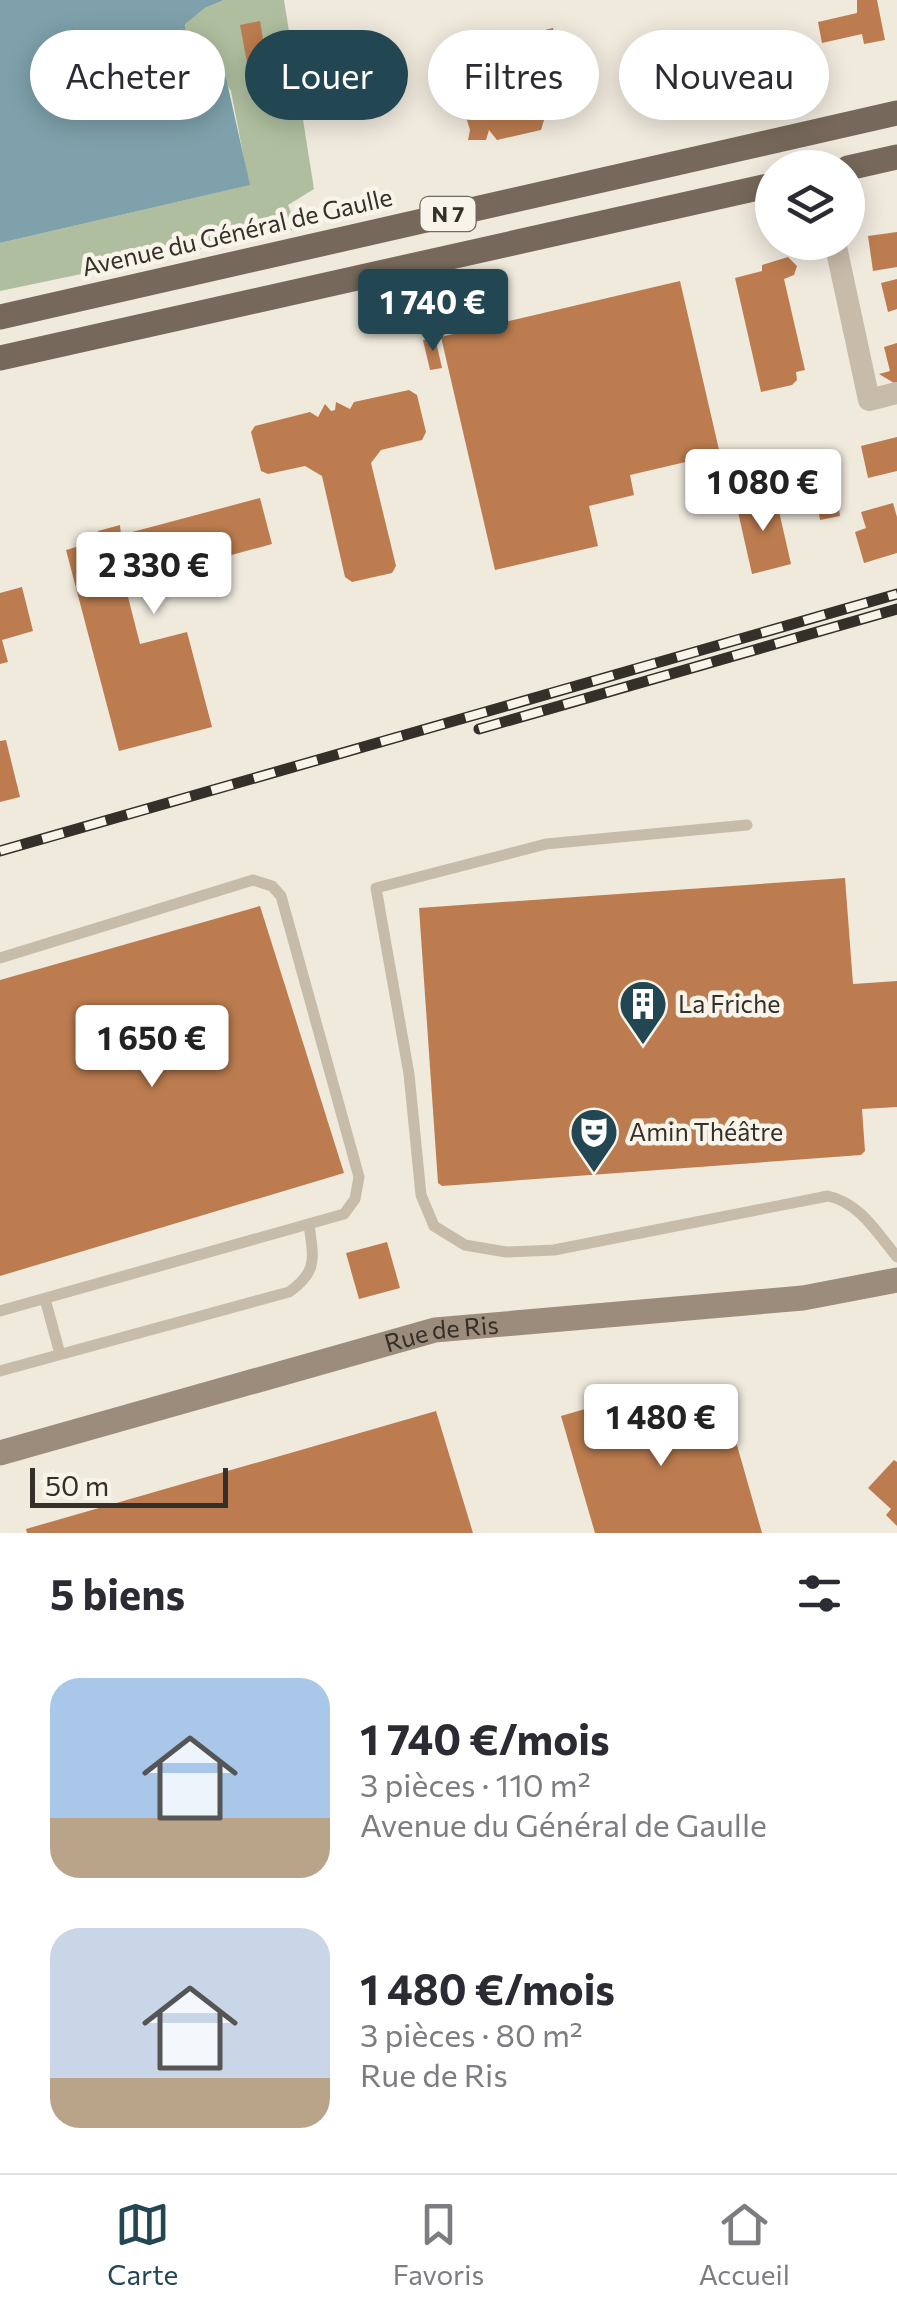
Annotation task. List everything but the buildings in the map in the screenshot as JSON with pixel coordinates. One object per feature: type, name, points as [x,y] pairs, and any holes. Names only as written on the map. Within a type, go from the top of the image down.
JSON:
[{"type":"main road","name":"Avenue du Général de Gaulle","points":[[0,318],[897,112]]},
{"type":"main road","points":[[865,164],[897,157]]},
{"type":"main road","name":"N 7","points":[[0,358],[755,189]]},
{"type":"main road","name":"Rue de Ris","points":[[0,1453],[435,1330],[803,1298],[897,1280]]},
{"type":"street","points":[[839,260],[868,400],[897,393]]},
{"type":"lane","points":[[747,825],[546,844],[376,888],[410,1074],[421,1195],[434,1226],[465,1245],[506,1252],[554,1250],[828,1196],[857,1209],[897,1257]]},
{"type":"lane","points":[[0,958],[253,880],[272,886],[281,896],[359,1177],[354,1199],[344,1214],[0,1311]]},
{"type":"lane","points":[[0,1371],[289,1292],[306,1280],[314,1261],[309,1224]]},
{"type":"lane","points":[[45,1299],[60,1354]]},
{"type":"green space","points":[[224,0],[284,0],[289,30],[245,30],[245,120],[303,120],[314,189],[288,205],[297,229],[0,291],[0,243],[249,185],[231,91],[225,81],[225,30],[186,30],[185,23]]},
{"type":"water","points":[[0,0],[224,0],[205,8],[185,24],[186,30],[30,30],[30,120],[225,120],[225,77],[250,185],[0,243]]},
{"type":"railway","points":[[0,851],[897,594]]},
{"type":"railway","points":[[479,729],[897,609]]},
{"type":"place","name":"La Friche","points":[[643,1046]]},
{"type":"place","name":"Amin Théâtre","points":[[594,1174]]}]
